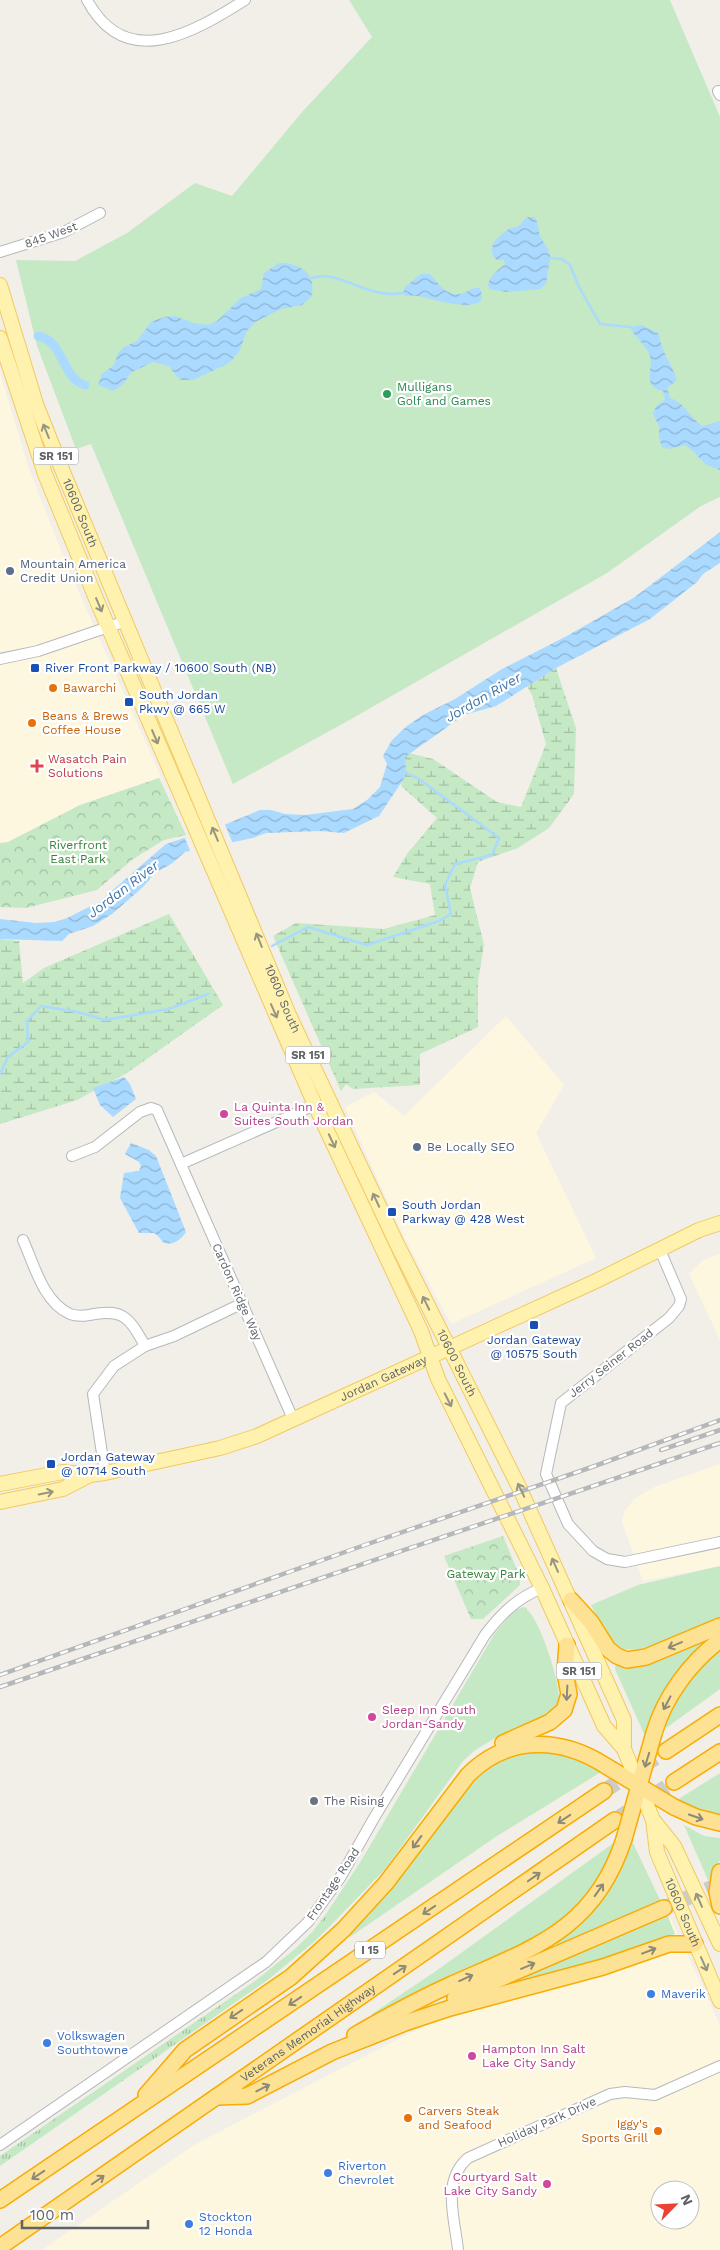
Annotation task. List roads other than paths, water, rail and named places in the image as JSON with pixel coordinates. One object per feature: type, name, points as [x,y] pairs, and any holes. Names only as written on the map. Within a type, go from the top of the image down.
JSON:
[{"type":"highway","points":[[571,1600],[592,1622],[608,1649],[617,1656],[627,1660],[646,1657],[720,1626]]},
{"type":"highway","points":[[332,2052],[355,2035],[409,2004],[532,1949],[556,1935],[579,1915],[597,1894],[612,1869],[624,1839],[654,1732],[662,1712],[681,1679],[720,1640]]},
{"type":"highway","points":[[446,1802],[463,1771],[476,1758],[498,1745],[550,1722],[564,1710],[569,1694],[565,1673],[568,1645]]},
{"type":"highway","points":[[666,1751],[720,1715]]},
{"type":"highway","points":[[136,2107],[185,2050],[291,1977],[343,1930],[386,1883],[468,1775],[483,1762],[503,1751],[521,1745],[535,1744],[557,1745],[578,1751],[674,1807],[696,1818],[720,1823]]},
{"type":"highway","points":[[674,1782],[720,1752]]},
{"type":"highway","name":"I 15","points":[[0,2200],[604,1791]]},
{"type":"highway","name":"Veterans Memorial Highway","points":[[0,2247],[616,1820]]},
{"type":"highway","points":[[720,1872],[717,1892],[720,1906]]},
{"type":"highway","points":[[405,2022],[426,2010],[664,1908]]},
{"type":"highway","points":[[216,2097],[247,2096],[332,2052],[405,2022],[475,2000],[603,1968],[669,1944],[695,1944]]},
{"type":"main road","name":"10600 South","points":[[0,285],[36,404],[290,1015],[447,1347],[520,1489],[571,1600],[624,1720],[624,1749]]},
{"type":"main road","name":"10600 South","points":[[0,338],[45,474],[108,628],[212,870],[315,1106],[421,1331],[438,1379],[542,1588],[604,1726],[624,1749],[653,1820],[657,1852],[720,2001]]},
{"type":"main road","name":"Jordan Gateway","points":[[0,1484],[63,1472],[90,1475],[105,1473],[220,1448],[257,1436],[660,1250],[699,1230],[720,1223]]},
{"type":"main road","name":"Jordan Gateway","points":[[0,1502],[63,1489],[90,1475]]},
{"type":"main road","name":"10600 South","points":[[653,1820],[674,1846],[720,1944]]},
{"type":"street","points":[[87,0],[102,21],[116,32],[130,38],[149,41],[162,41],[191,30],[245,0]]},
{"type":"street","name":"845 West","points":[[0,252],[64,232],[100,213]]},
{"type":"street","points":[[0,659],[38,651],[126,621]]},
{"type":"street","points":[[181,1164],[315,1106]]},
{"type":"street","name":"Cardon Ridge Way","points":[[72,1156],[95,1147],[140,1112],[151,1108],[157,1110],[293,1419]]},
{"type":"street","points":[[24,1240],[46,1292],[59,1306],[71,1315],[106,1312],[119,1313],[132,1323],[145,1346]]},
{"type":"street","name":"Jerry Seiner Road","points":[[660,1250],[679,1293],[679,1306],[669,1318],[561,1403],[546,1474],[568,1524],[593,1551],[607,1559],[625,1562],[720,1542]]},
{"type":"street","points":[[105,1473],[93,1394],[114,1366],[145,1346],[174,1336],[243,1303]]},
{"type":"street","name":"Frontage Road","points":[[0,2145],[266,1962],[288,1943],[308,1922],[340,1878],[374,1818],[485,1635],[508,1608],[526,1595],[542,1588]]},
{"type":"street","name":"Holiday Park Drive","points":[[458,2250],[452,2181],[457,2170],[468,2158],[610,2094],[625,2092],[655,2095],[720,2066]]},
{"type":"water","points":[[528,217],[536,219],[540,236],[550,255],[547,282],[540,289],[506,292],[490,289],[488,285],[491,278],[505,264],[504,260],[497,260],[493,256],[492,247],[494,243],[510,228],[519,226]]},
{"type":"water","points":[[279,263],[294,265],[306,271],[312,282],[311,297],[302,305],[281,309],[255,322],[247,331],[239,352],[229,363],[193,380],[180,380],[169,366],[153,362],[132,372],[122,385],[113,391],[98,385],[102,374],[114,365],[118,353],[124,347],[137,341],[151,322],[164,317],[175,316],[193,323],[208,325],[217,321],[241,298],[261,289],[264,273]]},
{"type":"water","points":[[421,274],[430,274],[444,290],[453,294],[479,288],[482,299],[477,303],[462,305],[416,296],[405,296],[403,293],[405,287]]},
{"type":"water","points":[[642,325],[659,334],[662,347],[675,373],[677,380],[667,388],[670,398],[680,403],[703,426],[720,421],[720,470],[705,464],[685,445],[669,449],[662,447],[659,438],[659,426],[653,414],[656,406],[665,400],[663,391],[652,386],[650,381],[650,356],[630,327]]},
{"type":"water","name":"Jordan River","points":[[720,532],[720,563],[703,574],[697,582],[650,619],[556,668],[496,706],[464,715],[405,757],[405,777],[379,816],[344,833],[320,831],[266,833],[253,838],[185,852],[171,864],[155,873],[143,887],[112,914],[93,926],[69,934],[62,941],[0,939],[0,919],[36,923],[55,922],[67,918],[99,902],[166,844],[224,825],[260,810],[305,815],[353,809],[367,800],[380,787],[387,764],[383,756],[392,740],[407,726],[423,715],[455,699],[502,669],[565,637],[635,597]]},
{"type":"water","points":[[124,1077],[130,1084],[136,1099],[113,1117],[100,1105],[93,1088]]},
{"type":"water","points":[[131,1143],[149,1150],[156,1156],[186,1232],[176,1242],[170,1244],[163,1242],[154,1233],[139,1233],[120,1198],[124,1173],[139,1171],[141,1166],[139,1162],[125,1154]]},
{"type":"waterway","points":[[551,258],[562,259],[570,265],[579,287],[600,324],[630,327]]},
{"type":"waterway","points":[[312,278],[323,276],[378,292],[390,294],[403,293]]},
{"type":"waterway","points":[[38,336],[47,339],[53,345],[71,375],[85,385]]},
{"type":"waterway","points":[[272,946],[308,927],[367,945],[439,921],[451,914],[445,885],[455,864],[492,855],[499,838],[419,779],[403,771]]},
{"type":"waterway","points":[[0,1074],[8,1057],[28,1042],[27,1021],[41,1006],[78,1012],[105,1020],[169,1009],[208,994]]},
{"type":"tunnel","points":[[604,1791],[666,1751]]},
{"type":"tunnel","points":[[615,1820],[674,1782]]},
{"type":"tunnel","points":[[664,1908],[720,1884]]},
{"type":"railway","points":[[0,1675],[362,1546],[592,1467],[720,1420]]},
{"type":"railway","points":[[661,1450],[720,1430]]},
{"type":"railway","points":[[0,1687],[720,1443]]},
{"type":"place","name":"Mulligans Golf and Games","points":[[387,394]]},
{"type":"place","name":"Mountain America Credit Union","points":[[10,571]]},
{"type":"place","name":"River Front Parkway / 10600 South (NB)","points":[[35,668]]},
{"type":"place","name":"Bawarchi","points":[[53,688]]},
{"type":"place","name":"South Jordan Pkwy @ 665 W","points":[[129,702]]},
{"type":"place","name":"Beans & Brews Coffee House","points":[[32,723]]},
{"type":"place","name":"Wasatch Pain Solutions","points":[[37,766]]},
{"type":"place","name":"La Quinta Inn & Suites South Jordan","points":[[224,1114]]},
{"type":"place","name":"Be Locally SEO","points":[[417,1147]]},
{"type":"place","name":"South Jordan Parkway @ 428 West","points":[[392,1212]]},
{"type":"place","name":"Jordan Gateway @ 10575 South","points":[[534,1325]]},
{"type":"place","name":"Jordan Gateway @ 10714 South","points":[[51,1464]]},
{"type":"place","name":"Sleep Inn South Jordan-Sandy","points":[[372,1717]]},
{"type":"place","name":"The Rising","points":[[314,1801]]},
{"type":"place","name":"Maverik","points":[[651,1994]]},
{"type":"place","name":"Volkswagen Southtowne","points":[[47,2043]]},
{"type":"place","name":"Hampton Inn Salt Lake City Sandy","points":[[472,2056]]},
{"type":"place","name":"Carvers Steak and Seafood","points":[[408,2118]]},
{"type":"place","name":"Iggy's Sports Grill","points":[[658,2131]]},
{"type":"place","name":"Riverton Chevrolet","points":[[328,2173]]},
{"type":"place","name":"Courtyard Salt Lake City Sandy","points":[[547,2184]]},
{"type":"place","name":"Stockton 12 Honda","points":[[189,2224]]},
{"type":"park label","name":"Riverfront East Park","points":[[78,852]]},
{"type":"park label","name":"Gateway Park","points":[[486,1574]]}]
